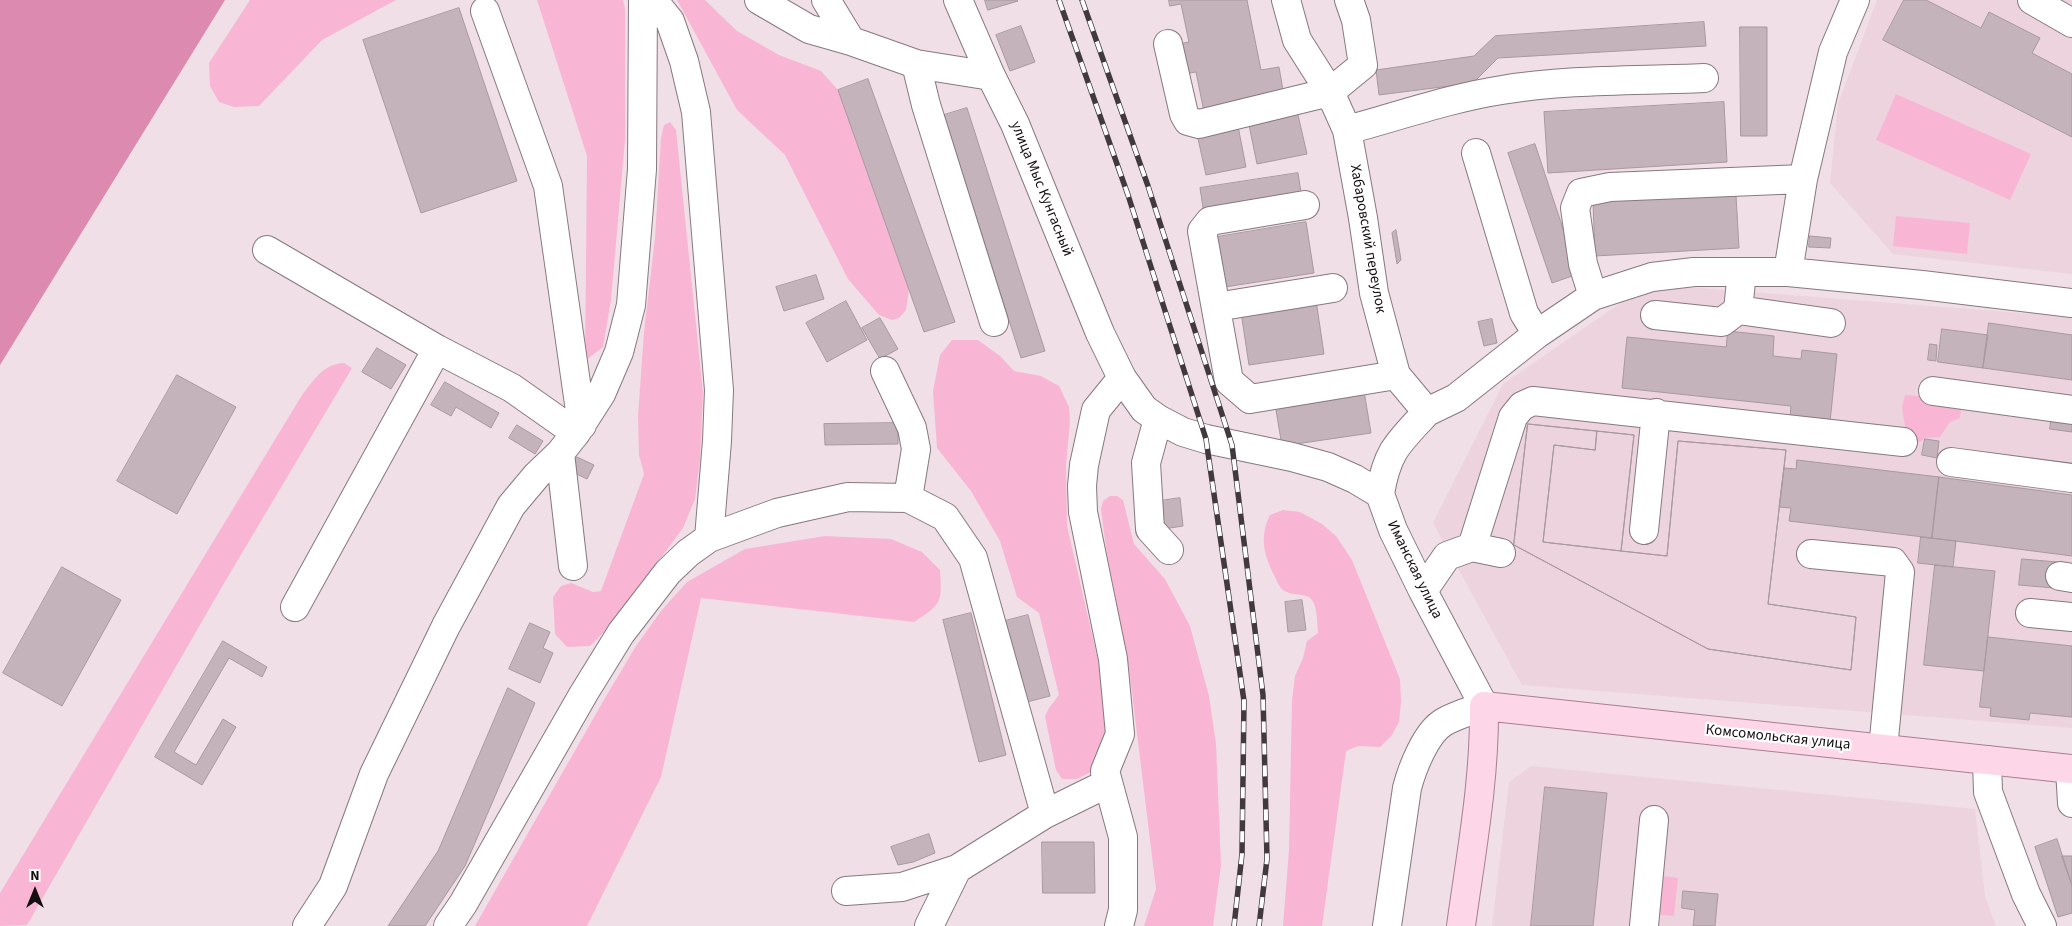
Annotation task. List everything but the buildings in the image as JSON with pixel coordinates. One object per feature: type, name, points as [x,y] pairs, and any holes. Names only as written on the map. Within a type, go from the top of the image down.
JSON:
[{"type":"main road","name":"Комсомольская улица","points":[[1484,706],[2071,769]]},
{"type":"main road","name":"Иманская улица","points":[[1461,926],[1481,778],[1484,706]]},
{"type":"street","points":[[307,926],[333,886],[374,774],[446,626],[511,506],[573,437],[601,394],[620,352],[630,305],[642,169],[643,0]]},
{"type":"street","points":[[653,0],[670,21],[684,61],[696,112],[719,390],[718,441],[709,538]]},
{"type":"street","points":[[759,0],[809,29],[851,41],[916,64],[991,76]]},
{"type":"street","points":[[826,0],[851,41]]},
{"type":"street","name":"улица Мыс Кунгасный","points":[[958,0],[991,76],[1015,124],[1090,311],[1122,378]]},
{"type":"street","name":"Хабаровский переулок","points":[[1286,0],[1297,40],[1330,92],[1347,130],[1374,293],[1396,375],[1427,412]]},
{"type":"street","points":[[1168,44],[1184,114],[1188,121],[1199,124],[1330,92],[1363,65],[1356,20],[1349,0]]},
{"type":"street","points":[[1788,272],[1804,179],[1833,52],[1855,0]]},
{"type":"street","points":[[2032,0],[2072,24]]},
{"type":"street","points":[[485,11],[548,186],[573,437],[573,566]]},
{"type":"street","points":[[916,64],[929,114],[994,322]]},
{"type":"street","points":[[1347,130],[1474,95],[1545,84],[1704,78]]},
{"type":"street","points":[[1476,153],[1524,313],[1538,334]]},
{"type":"street","points":[[1594,296],[1583,264],[1575,208],[1581,193],[1610,187],[1804,179]]},
{"type":"street","points":[[1305,205],[1210,221],[1202,231],[1229,381],[1250,399],[1396,375]]},
{"type":"street","points":[[267,250],[438,349],[512,388],[573,437]]},
{"type":"street","points":[[846,891],[902,887],[957,869],[1045,814],[1106,784],[1105,771],[1120,734],[1113,659],[1085,522],[1082,486],[1084,465],[1096,410],[1122,378],[1144,409],[1158,420],[1183,432],[1328,467],[1355,479],[1380,494],[1383,473],[1394,448],[1427,412],[1456,398],[1538,334],[1594,296],[1652,277],[1694,272],[1788,272],[1922,285],[2072,304]]},
{"type":"street","points":[[1738,310],[1742,272]]},
{"type":"street","points":[[1216,307],[1333,288]]},
{"type":"street","points":[[1655,315],[1722,322],[1738,310],[1832,323]]},
{"type":"street","points":[[295,607],[438,349]]},
{"type":"street","points":[[885,371],[914,435],[916,449],[908,498]]},
{"type":"street","points":[[1933,391],[2072,410]]},
{"type":"street","points":[[1472,547],[1513,418],[1522,406],[1533,401],[1903,442]]},
{"type":"street","points":[[1644,530],[1656,414]]},
{"type":"street","points":[[1158,420],[1146,463],[1150,529],[1169,550]]},
{"type":"street","points":[[1951,462],[2072,478]]},
{"type":"street","name":"Иманская улица","points":[[1380,494],[1393,530],[1422,591],[1484,706]]},
{"type":"street","points":[[448,926],[463,904],[558,742],[584,693],[621,633],[668,572],[688,553],[709,538],[777,513],[848,498],[908,498],[945,517],[973,558],[1045,814]]},
{"type":"street","points":[[1422,591],[1447,556],[1472,547],[1501,553]]},
{"type":"street","points":[[1811,554],[1893,562],[1900,572],[1883,749]]},
{"type":"street","points":[[2030,613],[2072,617]]},
{"type":"street","points":[[1387,926],[1407,788],[1412,768],[1431,736],[1442,723],[1484,706]]},
{"type":"street","points":[[1986,760],[1988,792],[2026,894],[2042,926]]},
{"type":"street","points":[[2071,769],[2072,803]]},
{"type":"street","points":[[1105,771],[1123,838],[1123,910],[1119,926]]},
{"type":"street","points":[[1644,926],[1654,820]]},
{"type":"street","points":[[929,926],[957,869]]},
{"type":"shaded area","points":[[0,0],[225,0],[0,365]]},
{"type":"shaded area","points":[[250,0],[396,0],[322,40],[259,106],[234,107],[219,102],[210,86],[209,63]]},
{"type":"shaded area","points":[[537,0],[623,0],[625,8],[625,140],[611,300],[603,347],[585,361],[587,156]]},
{"type":"shaded area","points":[[677,0],[705,0],[737,31],[779,55],[821,71],[838,90],[909,289],[906,310],[899,318],[892,320],[879,315],[848,279],[785,155],[737,110]]},
{"type":"shaded area","points":[[1877,0],[2072,0],[2072,274],[1893,254],[1830,183],[1838,104]]},
{"type":"shaded area","points":[[1896,94],[2031,154],[2010,200],[1876,140]]},
{"type":"shaded area","points":[[670,122],[676,130],[703,393],[700,460],[695,499],[683,528],[610,626],[590,646],[567,647],[555,634],[553,597],[561,586],[571,583],[593,592],[601,591],[644,474],[639,455],[638,416],[644,332],[655,238],[661,138],[664,125]]},
{"type":"shaded area","points":[[1896,216],[1970,223],[1967,254],[1893,246]]},
{"type":"shaded area","points":[[1648,284],[2072,317],[2072,728],[1522,685],[1433,523],[1503,384]]},
{"type":"shaded area","points":[[952,340],[978,340],[1000,356],[1014,371],[1041,376],[1059,386],[1069,407],[1070,421],[1066,465],[1067,526],[1098,660],[1106,720],[1103,749],[1097,769],[1077,779],[1062,779],[1056,770],[1045,716],[1059,695],[1039,613],[1017,597],[1000,541],[971,491],[937,448],[933,391],[940,355]]},
{"type":"shaded area","points":[[344,363],[352,368],[223,585],[27,925],[0,926],[0,893],[302,395],[315,379],[330,366]]},
{"type":"shaded area","points":[[1905,395],[1959,399],[1962,402],[1960,418],[1950,422],[1940,437],[1925,438],[1920,442],[1910,442],[1907,439],[1902,407]]},
{"type":"shaded area","points":[[1110,496],[1117,496],[1123,500],[1134,544],[1165,579],[1190,626],[1209,696],[1216,744],[1221,865],[1213,926],[1144,926],[1156,889],[1129,668],[1106,548],[1101,509],[1103,501]]},
{"type":"shaded area","points":[[1283,510],[1300,512],[1322,524],[1336,536],[1352,560],[1400,679],[1401,702],[1399,722],[1392,735],[1380,747],[1358,746],[1346,751],[1322,926],[1283,926],[1289,850],[1292,700],[1295,676],[1303,658],[1307,641],[1318,633],[1317,615],[1313,602],[1308,597],[1282,589],[1271,569],[1266,554],[1264,539],[1270,515]]},
{"type":"shaded area","points":[[825,536],[891,539],[922,552],[940,570],[941,590],[938,602],[930,611],[914,622],[701,598],[661,777],[587,926],[475,926],[636,646],[661,611],[687,582],[745,549]]},
{"type":"shaded area","points":[[1531,766],[1975,809],[1985,896],[1996,926],[1492,926],[1509,782]]},
{"type":"shaded area","points":[[1655,875],[1678,878],[1674,916],[1651,914]]},
{"type":"railway","points":[[1059,0],[1128,195],[1206,439],[1244,701],[1242,854],[1234,926]]},
{"type":"railway","points":[[1082,0],[1148,186],[1232,445],[1263,695],[1267,859],[1259,926]]}]
